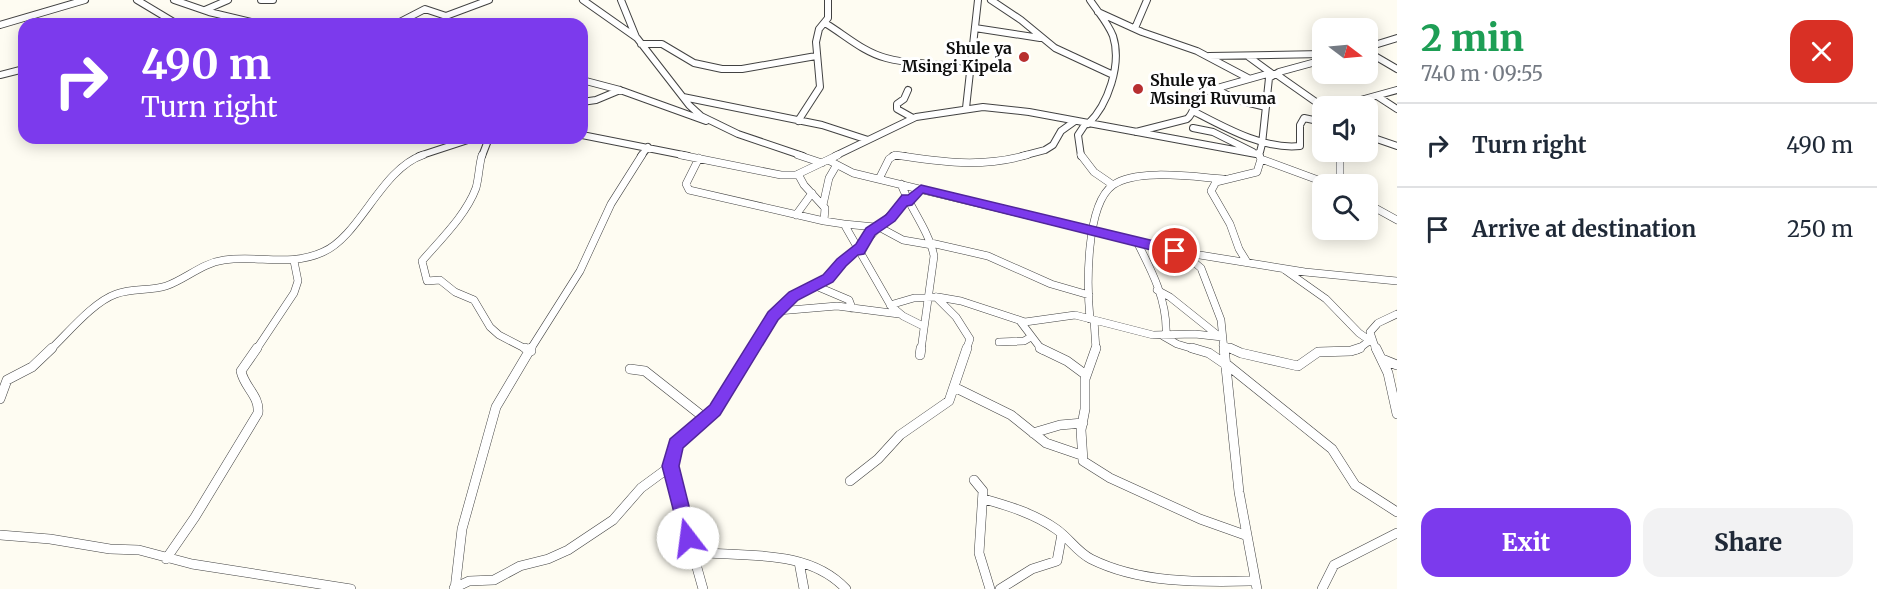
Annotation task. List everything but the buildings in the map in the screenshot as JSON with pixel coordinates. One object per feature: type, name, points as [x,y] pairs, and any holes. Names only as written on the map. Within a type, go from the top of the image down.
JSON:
[{"type":"street","points":[[24,18],[85,0]]},
{"type":"street","points":[[137,0],[167,18]]},
{"type":"street","points":[[174,0],[236,18]]},
{"type":"street","points":[[205,10],[228,0]]},
{"type":"street","points":[[261,0],[273,0]]},
{"type":"street","points":[[407,18],[424,9],[446,16],[489,0]]},
{"type":"street","points":[[583,0],[639,41],[659,43],[694,63],[722,69],[742,69],[816,56]]},
{"type":"street","points":[[621,0],[639,41],[693,109],[712,122],[738,134],[879,179],[1175,251],[1283,268],[1397,281]]},
{"type":"street","points":[[798,121],[820,87],[816,56],[819,30],[828,18],[828,0]]},
{"type":"street","points":[[966,108],[978,0]]},
{"type":"street","points":[[991,0],[1055,48],[1112,74]]},
{"type":"street","points":[[1090,0],[1114,38],[1115,57],[1103,105],[1094,119],[1078,132],[1078,149],[1080,157],[1093,171],[1113,184]]},
{"type":"street","points":[[1135,28],[1147,0]]},
{"type":"street","points":[[1098,12],[1207,56],[1248,78]]},
{"type":"street","points":[[0,25],[18,20]]},
{"type":"street","points":[[825,23],[859,47],[876,55],[896,60],[944,63],[969,71]]},
{"type":"street","points":[[975,28],[1040,38]]},
{"type":"street","points":[[1378,46],[1397,38]]},
{"type":"street","points":[[1207,56],[1312,54]]},
{"type":"street","points":[[1248,57],[1312,100]]},
{"type":"street","points":[[1378,57],[1397,69]]},
{"type":"street","points":[[1132,133],[1187,119],[1193,111],[1197,96],[1214,88],[1312,63]]},
{"type":"street","points":[[0,75],[18,70]]},
{"type":"street","points":[[1247,262],[1239,249],[1230,224],[1211,191],[1216,182],[1223,179],[1257,172],[1268,82],[1274,74]]},
{"type":"street","points":[[588,82],[620,90],[691,117],[712,122]]},
{"type":"street","points":[[1214,88],[1237,100],[1266,107]]},
{"type":"street","points":[[588,101],[620,90]]},
{"type":"street","points":[[908,90],[904,99],[897,104],[897,109],[913,118]]},
{"type":"street","points":[[1377,96],[1397,90]]},
{"type":"street","points":[[683,97],[848,132],[868,140]]},
{"type":"street","points":[[1378,97],[1397,109]]},
{"type":"street","points":[[588,136],[780,175],[798,174],[913,118],[966,108],[1014,110],[1259,156]]},
{"type":"street","points":[[1193,111],[1262,141],[1297,147],[1300,146],[1300,125],[1304,118],[1312,118]]},
{"type":"street","points":[[1187,119],[1202,145]]},
{"type":"street","points":[[879,179],[889,159],[895,155],[966,164],[1031,155],[1053,145],[1061,131],[1075,121]]},
{"type":"street","points":[[1193,128],[1213,132],[1259,156],[1312,177]]},
{"type":"street","points":[[1378,139],[1397,146]]},
{"type":"street","points":[[0,399],[7,380],[32,367],[94,307],[111,296],[165,286],[197,269],[229,259],[294,261],[324,252],[339,242],[377,194],[411,159],[456,144]]},
{"type":"street","points":[[487,144],[470,199],[455,222],[425,255],[422,266],[427,281],[440,280],[455,292],[474,300],[493,330],[505,340],[531,351]]},
{"type":"street","points":[[454,588],[462,529],[492,420],[508,384],[580,271],[624,181],[648,147]]},
{"type":"street","points":[[699,158],[686,184],[689,189],[716,198],[824,221],[876,227],[916,244],[932,244],[994,258],[1051,284],[1089,295]]},
{"type":"street","points":[[824,221],[823,205],[829,178],[836,166]]},
{"type":"street","points":[[798,174],[823,205]]},
{"type":"street","points":[[1223,179],[1169,176],[1123,180],[1113,184],[1103,194],[1090,252],[1089,295],[1096,350],[1086,375],[1081,455],[1083,461],[1099,474],[1220,527],[1245,535]]},
{"type":"street","points":[[901,184],[907,200],[932,244],[934,256],[932,296],[923,326],[920,355]]},
{"type":"street","points":[[703,589],[670,466],[676,444],[715,410],[766,325],[778,311],[794,296],[828,279],[841,262],[858,250],[866,236],[890,218],[921,189]]},
{"type":"street","points":[[796,215],[812,193]]},
{"type":"street","points":[[1378,210],[1397,220]]},
{"type":"street","points":[[844,224],[890,305],[900,314],[923,326]]},
{"type":"street","points":[[1137,242],[1166,317],[1165,336]]},
{"type":"street","points":[[984,499],[1048,524],[1083,555],[1125,571],[1180,581],[1256,585],[1245,535],[1221,320],[1201,268],[1189,257],[1175,251]]},
{"type":"street","points":[[166,559],[195,517],[258,414],[258,401],[241,378],[241,371],[294,293],[298,281],[294,261]]},
{"type":"street","points":[[1283,268],[1326,299],[1359,333],[1372,342]]},
{"type":"street","points":[[816,286],[849,300],[852,308]]},
{"type":"street","points":[[1157,290],[1170,297],[1241,353],[1298,366],[1319,351],[1352,351],[1372,342]]},
{"type":"street","points":[[850,481],[878,459],[909,428],[944,407],[949,401],[970,339],[956,317],[932,296]]},
{"type":"street","points":[[890,305],[908,297],[932,296],[984,308],[1020,321],[1046,322],[1065,315],[1165,336],[1194,334],[1222,340]]},
{"type":"street","points":[[778,311],[810,307],[852,308],[900,314]]},
{"type":"street","points":[[1397,314],[1378,323],[1370,332],[1372,342],[1388,374],[1397,414]]},
{"type":"street","points":[[1020,321],[1031,337],[1046,352],[1067,361],[1086,375]]},
{"type":"street","points":[[1165,336],[1177,344],[1209,353],[1225,363],[1332,449],[1355,485],[1397,512]]},
{"type":"street","points":[[999,342],[1006,340],[1023,342],[1031,337]]},
{"type":"street","points":[[1382,359],[1397,365]]},
{"type":"street","points":[[630,369],[645,370],[706,419]]},
{"type":"street","points":[[954,387],[1011,415],[1046,443],[1081,455]]},
{"type":"street","points":[[1033,433],[1052,427],[1083,423]]},
{"type":"street","points":[[454,588],[469,581],[494,580],[520,566],[548,559],[568,550],[613,520],[641,488],[670,466]]},
{"type":"street","points":[[974,480],[983,491],[979,553],[990,589]]},
{"type":"street","points":[[1322,589],[1334,565],[1397,533]]},
{"type":"street","points":[[1000,589],[1032,569],[1057,561],[1061,552],[1062,534]]},
{"type":"street","points":[[0,535],[50,539],[110,549],[126,548],[166,559],[351,589]]},
{"type":"street","points":[[692,552],[799,562],[823,569],[837,578],[846,589]]},
{"type":"street","points":[[799,562],[804,589]]},
{"type":"place","name":"Shule ya Msingi Kipela","points":[[1024,57]]},
{"type":"place","name":"Shule ya Msingi Ruvuma","points":[[1138,89]]},
{"type":"route","points":[[688,538],[670,466],[676,444],[715,410],[773,316],[794,296],[828,279],[841,262],[858,249],[859,251],[870,232],[890,218],[906,198],[908,202],[921,189],[1175,251]]}]
